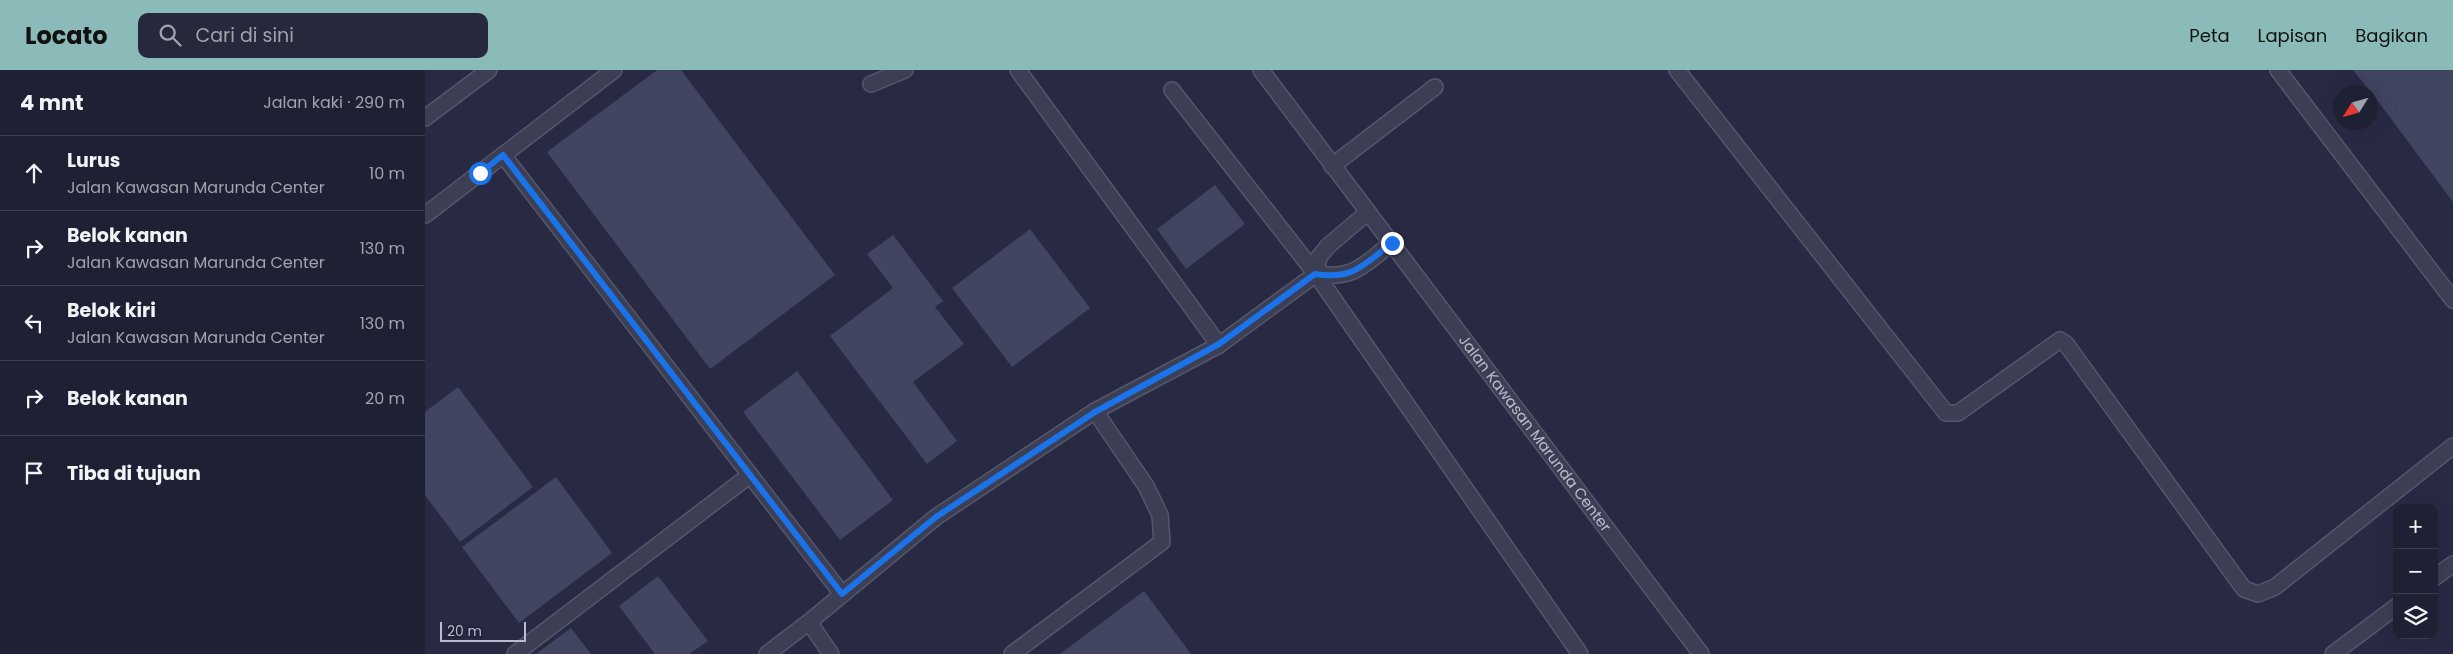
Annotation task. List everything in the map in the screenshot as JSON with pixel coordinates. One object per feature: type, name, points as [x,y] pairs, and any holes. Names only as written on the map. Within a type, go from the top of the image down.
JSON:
[{"type":"lane","points":[[425,118],[489,70]]},
{"type":"lane","points":[[425,215],[614,70]]},
{"type":"lane","points":[[871,84],[905,70]]},
{"type":"lane","points":[[1018,70],[1219,344]]},
{"type":"lane","name":"Jalan Kawasan Marunda Center","points":[[1261,70],[1701,654]]},
{"type":"lane","points":[[1677,70],[1946,413],[1958,413],[2053,343],[2060,340],[2066,344],[2244,589],[2258,594],[2275,587],[2453,446]]},
{"type":"lane","points":[[2278,70],[2453,300]]},
{"type":"lane","points":[[1332,166],[1435,87]]},
{"type":"lane","points":[[1172,90],[1315,274],[1581,654]]},
{"type":"lane","points":[[503,155],[842,594]]},
{"type":"lane","points":[[767,654],[809,622],[936,517],[1095,412],[1219,344],[1315,274],[1319,257],[1328,246],[1368,212]]},
{"type":"lane","points":[[1315,274],[1334,277],[1347,275],[1392,243]]},
{"type":"lane","points":[[1012,654],[1162,542],[1160,515],[1146,486],[1095,412]]},
{"type":"lane","points":[[515,654],[751,475]]},
{"type":"lane","points":[[2438,575],[2453,564]]},
{"type":"lane","points":[[2333,654],[2393,609]]},
{"type":"lane","points":[[809,622],[831,654]]},
{"type":"building","points":[[657,70],[681,70],[835,275],[710,369],[547,152]]},
{"type":"building","points":[[2353,70],[2453,70],[2453,202],[2378,101],[2378,85],[2365,85]]},
{"type":"building","points":[[1215,185],[1245,224],[1186,269],[1157,229]]},
{"type":"building","points":[[1030,229],[1090,308],[1012,367],[952,288]]},
{"type":"building","points":[[893,235],[943,301],[935,307],[964,344],[913,382],[957,441],[927,464],[830,336],[893,288],[867,254]]},
{"type":"building","points":[[797,371],[893,500],[840,540],[743,412]]},
{"type":"building","points":[[458,387],[533,487],[460,542],[425,495],[425,412]]},
{"type":"building","points":[[556,477],[612,553],[519,623],[462,547]]},
{"type":"building","points":[[658,576],[708,641],[689,654],[655,654],[619,606]]},
{"type":"building","points":[[1144,591],[1191,654],[1060,654]]},
{"type":"building","points":[[571,628],[591,654],[536,654]]},
{"type":"route","points":[[480,173],[503,155],[842,594],[936,517],[1095,412],[1219,344],[1315,274],[1334,277],[1347,275],[1392,243]]}]
